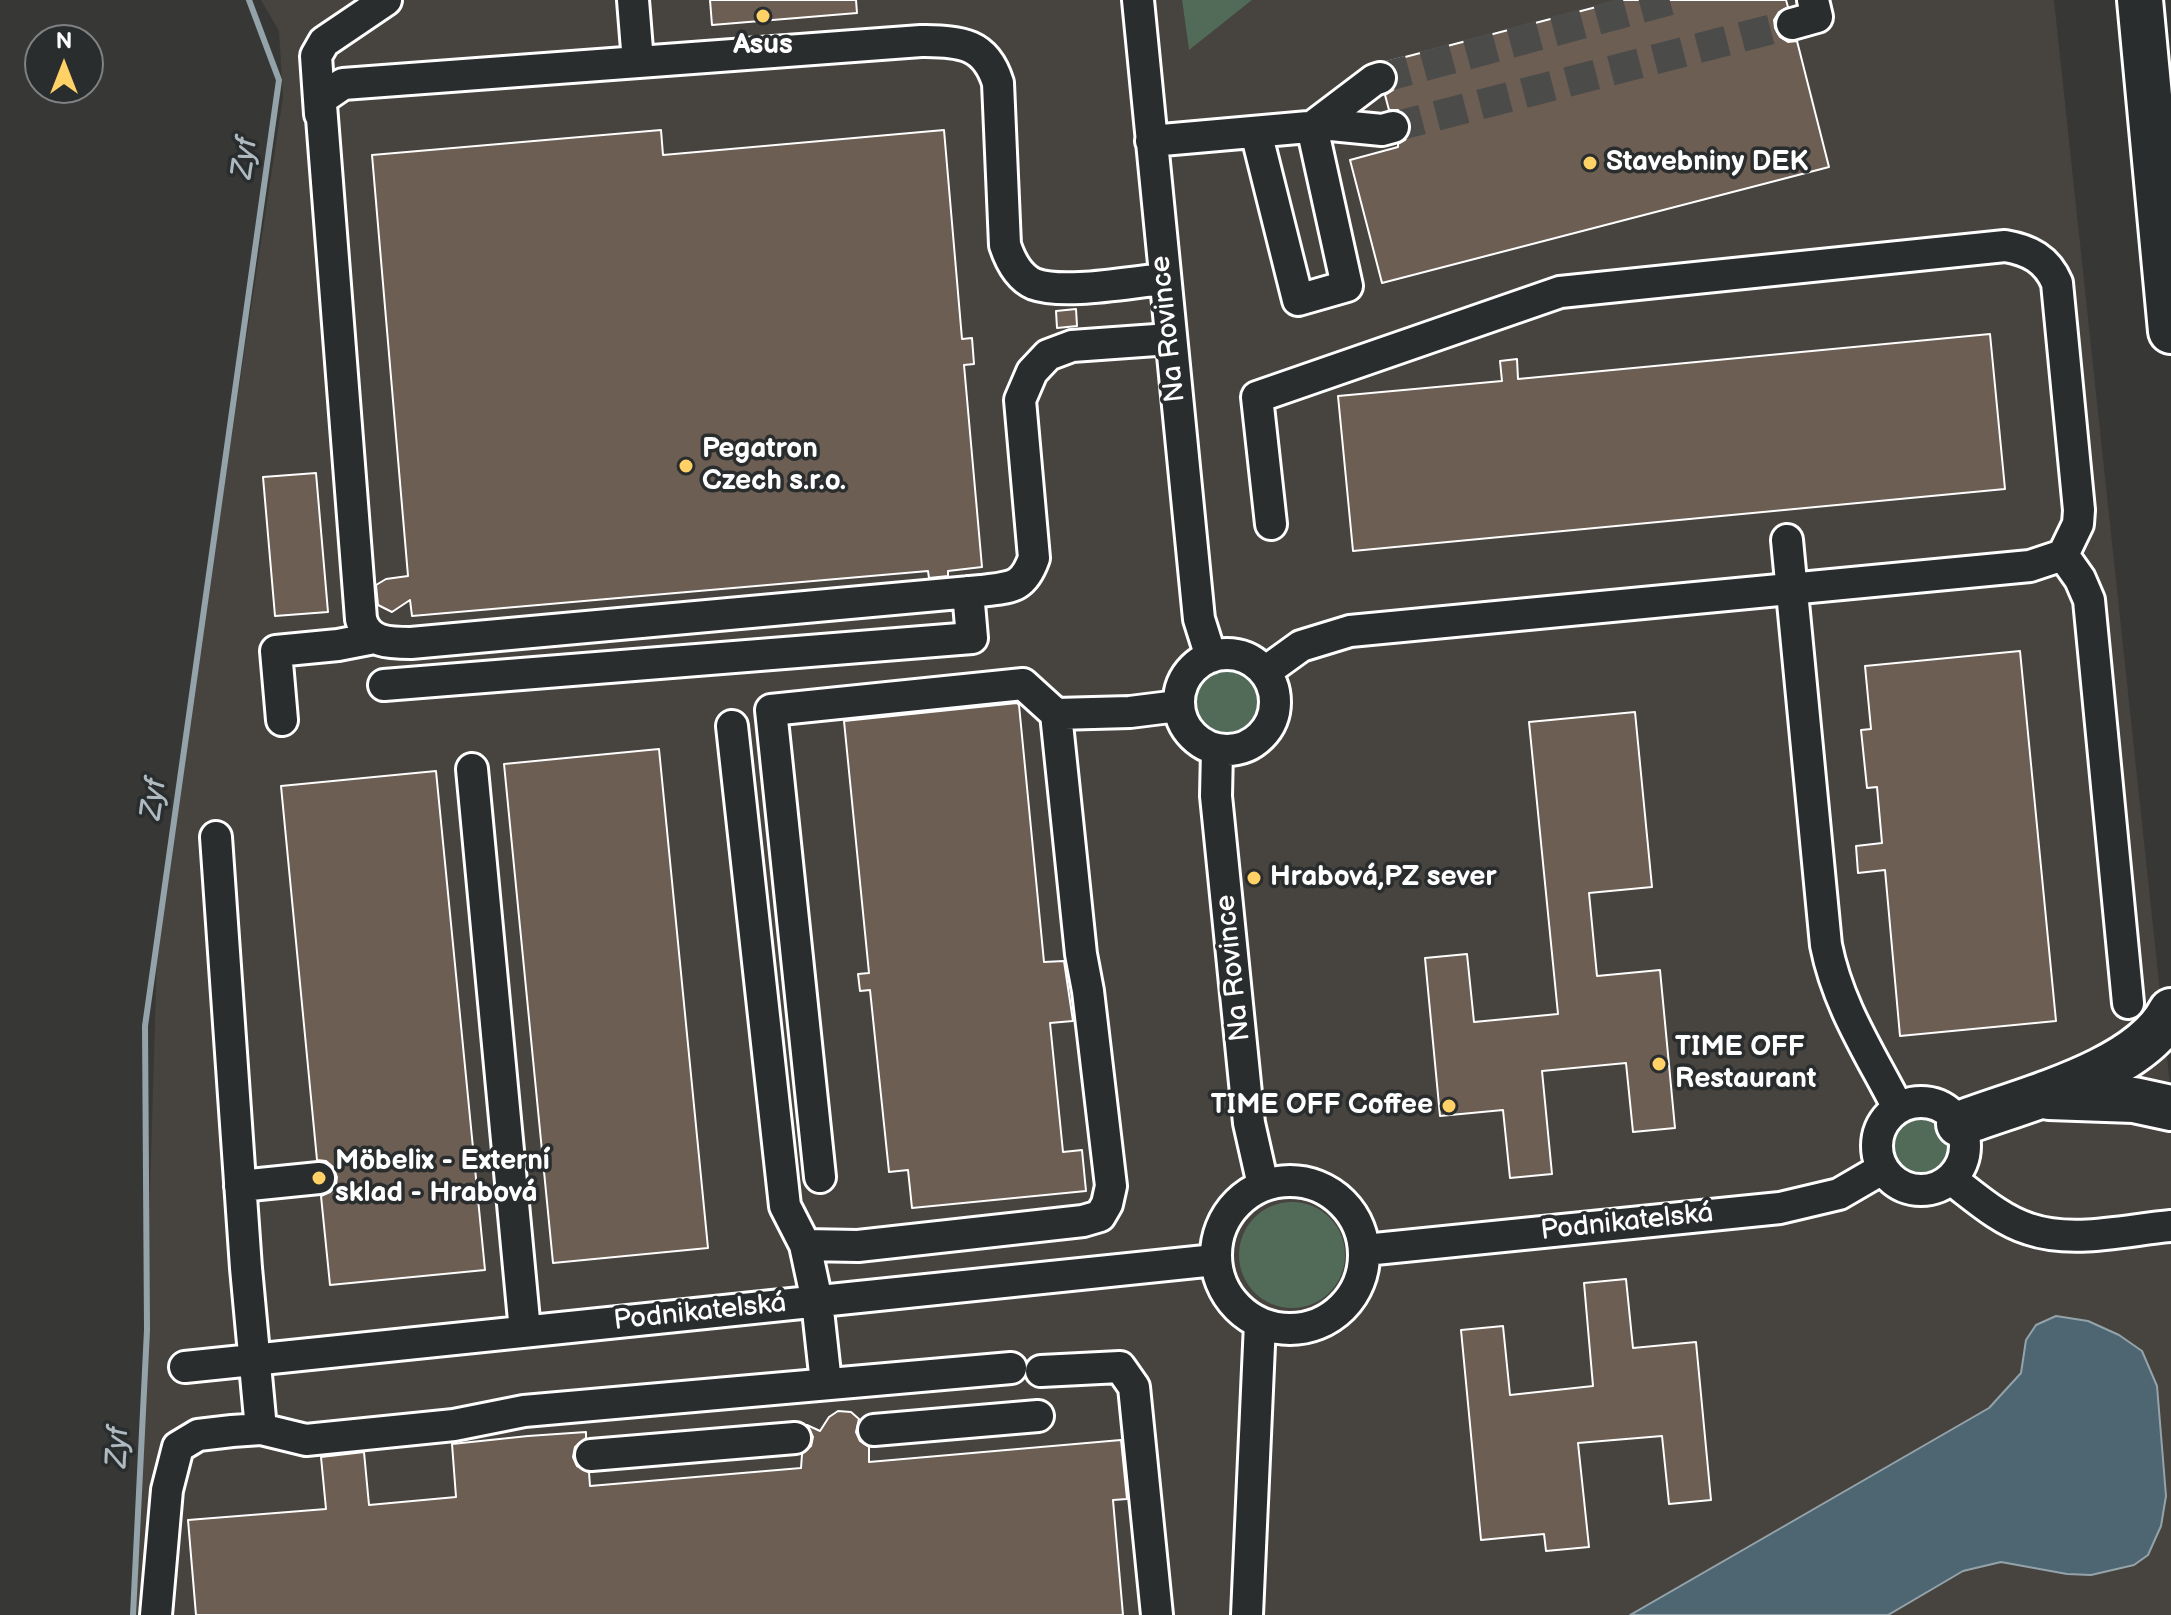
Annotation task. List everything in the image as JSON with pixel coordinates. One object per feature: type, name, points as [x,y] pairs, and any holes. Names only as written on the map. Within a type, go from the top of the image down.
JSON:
[{"type":"highway","points":[[2140,0],[2171,331]]},
{"type":"highway","points":[[1959,1124],[2039,1097],[2108,1066],[2141,1046],[2171,1011]]},
{"type":"highway","points":[[2039,1097],[2134,1100],[2171,1108]]},
{"type":"street","points":[[386,0],[324,42],[316,56],[361,619],[364,629],[374,638],[411,643],[968,592],[1018,584],[1028,575],[1034,558],[1020,400],[1032,372],[1048,355],[1072,346],[1170,339]]},
{"type":"street","points":[[633,0],[638,62]]},
{"type":"street","name":"Na Rovince","points":[[1138,0],[1199,619],[1211,657]]},
{"type":"street","points":[[1792,24],[1817,17],[1813,0]]},
{"type":"street","points":[[320,116],[324,97],[343,84],[921,41],[957,42],[973,47],[993,67],[998,83],[1005,245],[1014,267],[1032,283],[1061,289],[1164,279]]},
{"type":"street","points":[[1312,127],[1380,78]]},
{"type":"street","points":[[1151,141],[1331,125],[1382,130],[1393,127]]},
{"type":"street","points":[[1256,132],[1298,300],[1347,286],[1312,127]]},
{"type":"street","points":[[1265,672],[1301,646],[1350,631],[2030,566],[2063,555],[2071,544],[2079,510],[2057,283],[2051,269],[2040,258],[2022,249],[2005,246],[1560,292],[1257,397],[1271,524]]},
{"type":"street","points":[[1787,540],[1828,956],[1842,1000],[1898,1108]]},
{"type":"street","points":[[2063,555],[2080,579],[2089,600],[2128,1003]]},
{"type":"street","points":[[384,685],[972,638],[968,592]]},
{"type":"street","points":[[282,720],[276,651],[374,638]]},
{"type":"street","points":[[1225,654],[1254,662],[1265,672],[1275,698],[1269,725],[1260,738],[1233,750],[1217,750],[1190,734],[1178,706],[1186,676],[1197,664],[1225,654]]},
{"type":"street","points":[[805,1245],[858,1246],[1083,1221],[1100,1216],[1107,1204],[1111,1186],[1081,954],[1056,714],[1023,684],[771,710],[820,1177]]},
{"type":"street","points":[[1056,714],[1130,712],[1178,706]]},
{"type":"street","points":[[732,726],[785,1206],[805,1245],[817,1301],[826,1383]]},
{"type":"street","name":"Na Rovince","points":[[1217,750],[1216,796],[1249,1123],[1263,1185]]},
{"type":"street","points":[[472,769],[525,1331]]},
{"type":"street","points":[[216,837],[253,1360],[261,1429]]},
{"type":"street","points":[[1911,1103],[1939,1105],[1959,1124],[1966,1147],[1959,1170],[1951,1179],[1927,1191],[1914,1190],[1901,1187],[1882,1169],[1876,1142],[1887,1117],[1898,1108],[1911,1103]]},
{"type":"street","name":"Podnikatelská","points":[[1365,1250],[1780,1208],[1839,1194],[1882,1169]]},
{"type":"street","points":[[240,1186],[319,1178]]},
{"type":"street","points":[[1951,1179],[2007,1219],[2027,1229],[2048,1234],[2070,1236],[2161,1227]]},
{"type":"street","points":[[1281,1181],[1316,1185],[1332,1193],[1355,1218],[1365,1250],[1359,1283],[1351,1298],[1322,1322],[1302,1328],[1281,1329],[1260,1323],[1243,1313],[1229,1298],[1215,1260],[1220,1229],[1237,1202],[1263,1185],[1281,1181]]},
{"type":"street","name":"Podnikatelská","points":[[185,1367],[1215,1260]]},
{"type":"street","points":[[1247,1615],[1260,1323]]},
{"type":"street","points":[[1041,1371],[1120,1367],[1134,1387],[1157,1615]]},
{"type":"street","points":[[156,1615],[167,1490],[178,1447],[198,1435],[261,1429],[306,1440],[454,1425],[524,1411],[1011,1368]]},
{"type":"street","points":[[941,1374],[945,1423]]},
{"type":"street","points":[[688,1396],[694,1447]]},
{"type":"street","points":[[874,1430],[1038,1416]]},
{"type":"street","points":[[591,1455],[795,1438]]},
{"type":"shaded area","points":[[261,0],[1182,0],[1189,49],[1252,0],[2054,0],[2171,1094],[2171,1615],[133,1615],[144,1386],[158,922],[283,97],[279,31]]},
{"type":"green space","points":[[1182,0],[1252,0],[1189,50]]},
{"type":"green space","points":[[1226,670],[1239,673],[1249,680],[1256,690],[1259,703],[1256,716],[1249,726],[1239,733],[1226,736],[1213,733],[1203,726],[1196,716],[1193,703],[1196,690],[1203,680],[1213,673]]},
{"type":"green space","points":[[1915,1115],[1927,1115],[1943,1124],[1950,1134],[1950,1158],[1943,1168],[1927,1177],[1915,1177],[1895,1163],[1890,1152],[1890,1140],[1904,1120]]},
{"type":"green space","points":[[1292,1202],[1312,1206],[1330,1217],[1341,1235],[1345,1255],[1341,1275],[1330,1293],[1312,1304],[1292,1308],[1272,1304],[1254,1293],[1243,1275],[1239,1255],[1243,1235],[1254,1217],[1272,1206]]},
{"type":"water","points":[[2056,1316],[2088,1321],[2119,1335],[2142,1351],[2157,1386],[2166,1496],[2161,1526],[2148,1555],[2134,1565],[2091,1575],[2067,1574],[2001,1562],[1963,1571],[1888,1615],[1630,1615],[1989,1408],[2021,1373],[2026,1340],[2036,1325]]},
{"type":"building","name":"Asus","points":[[710,0],[856,0],[857,13],[712,25]]},
{"type":"building","name":"Stavebniny DEK","points":[[1623,0],[1786,0],[1788,7],[1779,12],[1774,20],[1775,28],[1780,37],[1788,42],[1797,41],[1829,167],[1382,283],[1350,160],[1398,147],[1410,132],[1406,115],[1398,110],[1389,110],[1385,95],[1393,90],[1398,81],[1397,72],[1386,62]]},
{"type":"building","name":"Pegatron Czech s.r.o.","points":[[661,130],[663,155],[944,130],[962,339],[972,338],[974,364],[964,365],[982,567],[948,571],[948,576],[929,578],[928,571],[412,616],[410,600],[392,612],[378,605],[376,585],[386,579],[408,576],[372,155]]},
{"type":"building","points":[[1076,309],[1077,326],[1057,328],[1056,311]]},
{"type":"building","points":[[1990,334],[2005,489],[1353,551],[1338,396],[1502,381],[1500,361],[1517,359],[1518,379]]},
{"type":"building","points":[[316,473],[328,612],[275,616],[263,477]]},
{"type":"building","points":[[2020,651],[2056,1021],[1900,1036],[1885,870],[1858,873],[1856,846],[1882,843],[1877,787],[1867,788],[1861,730],[1871,729],[1865,666]]},
{"type":"building","points":[[1017,703],[1044,962],[1064,961],[1073,1021],[1050,1023],[1063,1152],[1082,1150],[1086,1191],[912,1208],[908,1170],[889,1172],[870,990],[860,991],[858,974],[869,973],[844,721]]},
{"type":"building","points":[[1635,712],[1652,887],[1589,893],[1597,976],[1660,970],[1675,1128],[1633,1132],[1626,1063],[1542,1071],[1552,1174],[1510,1178],[1503,1110],[1440,1116],[1425,958],[1467,954],[1474,1022],[1558,1014],[1529,722]]},
{"type":"building","points":[[659,749],[708,1248],[553,1263],[504,764]]},
{"type":"building","points":[[436,771],[485,1270],[330,1285],[321,1196],[336,1185],[337,1177],[326,1161],[317,1160],[281,786]]},
{"type":"building","points":[[1626,1279],[1633,1348],[1696,1342],[1711,1500],[1669,1504],[1662,1436],[1578,1443],[1589,1547],[1546,1551],[1544,1534],[1481,1540],[1461,1330],[1503,1326],[1510,1395],[1593,1386],[1584,1283]]},
{"type":"building","points":[[838,1411],[851,1412],[859,1419],[856,1432],[860,1441],[869,1447],[869,1462],[1121,1440],[1127,1499],[1113,1500],[1123,1615],[196,1615],[188,1520],[326,1509],[321,1457],[364,1452],[369,1505],[456,1497],[452,1444],[528,1436],[586,1432],[586,1438],[575,1447],[573,1457],[577,1466],[589,1472],[590,1486],[801,1468],[802,1454],[811,1446],[813,1437],[807,1425],[820,1431],[829,1417]]},
{"type":"waterway","name":"Zyf","points":[[133,1615],[147,1330],[145,1026],[279,80],[249,0]]},
{"type":"tunnel","points":[[1380,78],[1671,0]]},
{"type":"tunnel","points":[[1393,127],[1792,24]]},
{"type":"place","name":"Asus","points":[[763,16]]},
{"type":"place","name":"Stavebniny DEK","points":[[1590,163]]},
{"type":"place","name":"Pegatron Czech s.r.o.","points":[[686,466]]},
{"type":"place","name":"Hrabová,PZ sever","points":[[1254,878]]},
{"type":"place","name":"TIME OFF Restaurant","points":[[1659,1064]]},
{"type":"place","name":"TIME OFF Coffee","points":[[1449,1106]]},
{"type":"place","name":"Möbelix - Externí sklad - Hrabová","points":[[319,1178]]}]
